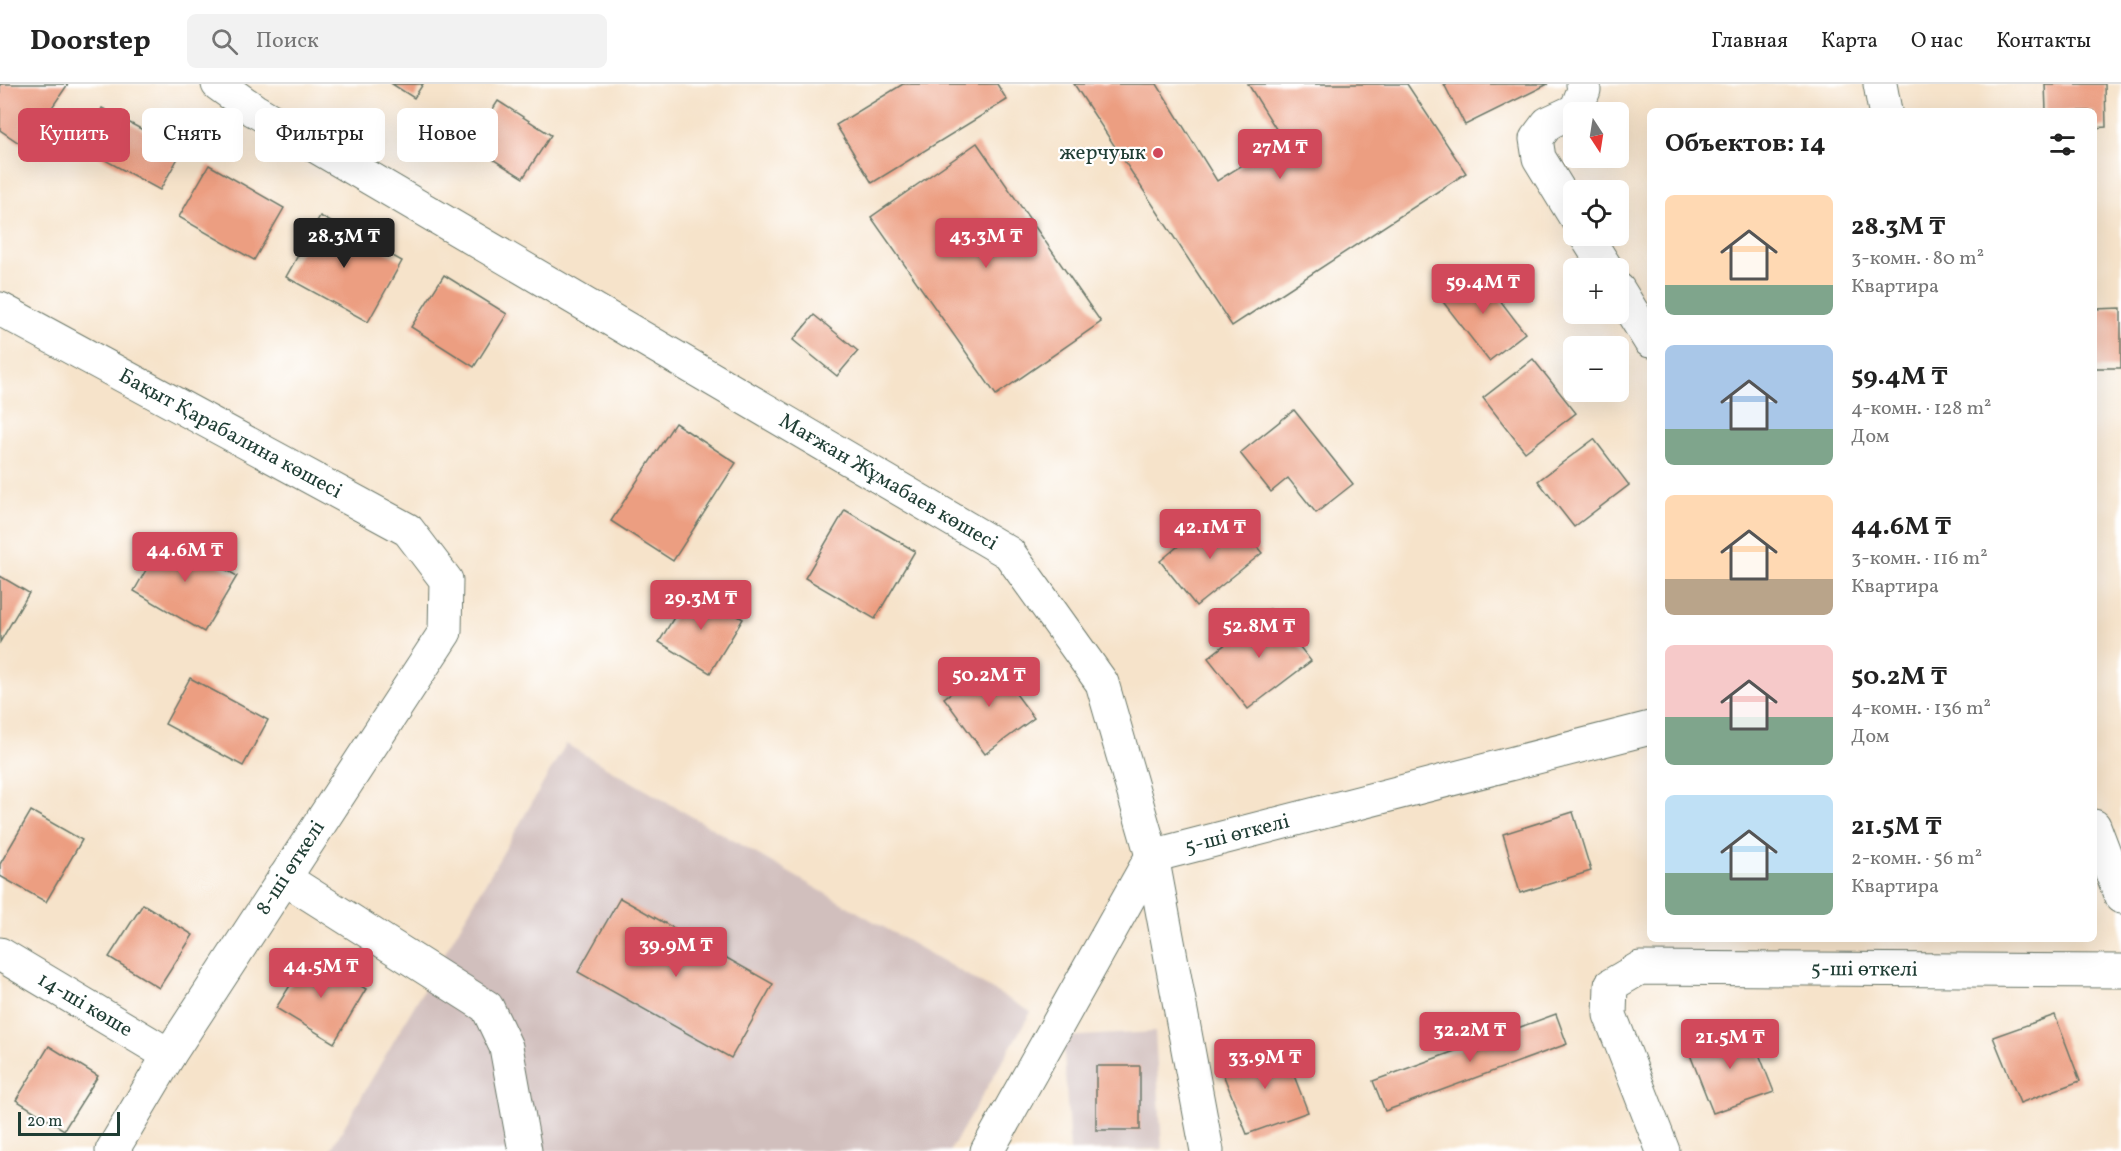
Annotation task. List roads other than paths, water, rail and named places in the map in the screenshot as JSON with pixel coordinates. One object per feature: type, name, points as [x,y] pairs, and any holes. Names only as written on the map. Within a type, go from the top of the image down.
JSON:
[{"type":"street","name":"Мағжан Жұмабаев көшесі","points":[[218,84],[254,110],[1009,554],[1102,683],[1152,856],[1207,1151]]},
{"type":"street","points":[[1563,197],[1539,158],[1536,139],[1548,123],[1576,110],[1584,90],[1583,84]]},
{"type":"street","points":[[1880,84],[1884,108]]},
{"type":"street","points":[[1629,307],[1647,336]]},
{"type":"street","name":"Бақыт Қарабалина көшесі","points":[[0,309],[408,530],[446,580]]},
{"type":"street","name":"8-ші өткелі","points":[[112,1151],[168,1055],[445,632],[446,580]]},
{"type":"street","name":"5-ші өткелі","points":[[1152,856],[1647,729]]},
{"type":"street","points":[[2097,834],[2121,897]]},
{"type":"street","points":[[987,1151],[1152,856]]},
{"type":"street","points":[[284,879],[487,1007],[506,1047],[525,1151]]},
{"type":"street","name":"14-ші көше","points":[[0,954],[168,1055]]},
{"type":"street","name":"5-ші өткелі","points":[[1663,1151],[1610,1015],[1611,985],[1640,968],[2121,971]]},
{"type":"place","name":"жерчуык","points":[[1158,153]]}]
